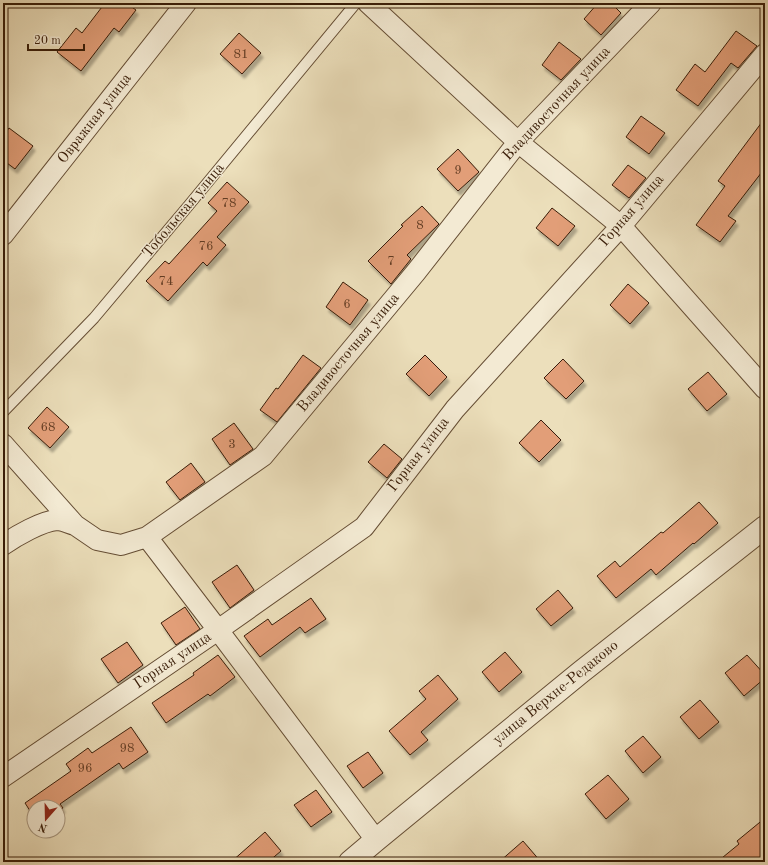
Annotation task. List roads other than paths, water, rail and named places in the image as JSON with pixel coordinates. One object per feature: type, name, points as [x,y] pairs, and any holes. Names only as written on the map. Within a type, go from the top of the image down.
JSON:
[{"type":"street","name":"Овражная улица","points":[[3,235],[186,3]]},
{"type":"street","points":[[368,3],[518,142],[621,226],[763,382]]},
{"type":"street","name":"Владивосточная улица","points":[[3,444],[75,525],[98,540],[121,545],[147,537],[263,456],[416,272],[518,142],[651,3]]},
{"type":"street","name":"Горная улица","points":[[3,777],[218,630],[364,527],[455,409],[621,226],[765,54]]},
{"type":"street","points":[[3,545],[14,537],[44,523],[58,520],[75,525]]},
{"type":"street","name":"улица Верхне-Редаково","points":[[351,862],[581,672],[765,527]]},
{"type":"street","points":[[147,537],[376,840]]},
{"type":"lane","name":"Тобольская улица","points":[[3,412],[94,318],[190,205],[356,3]]}]
